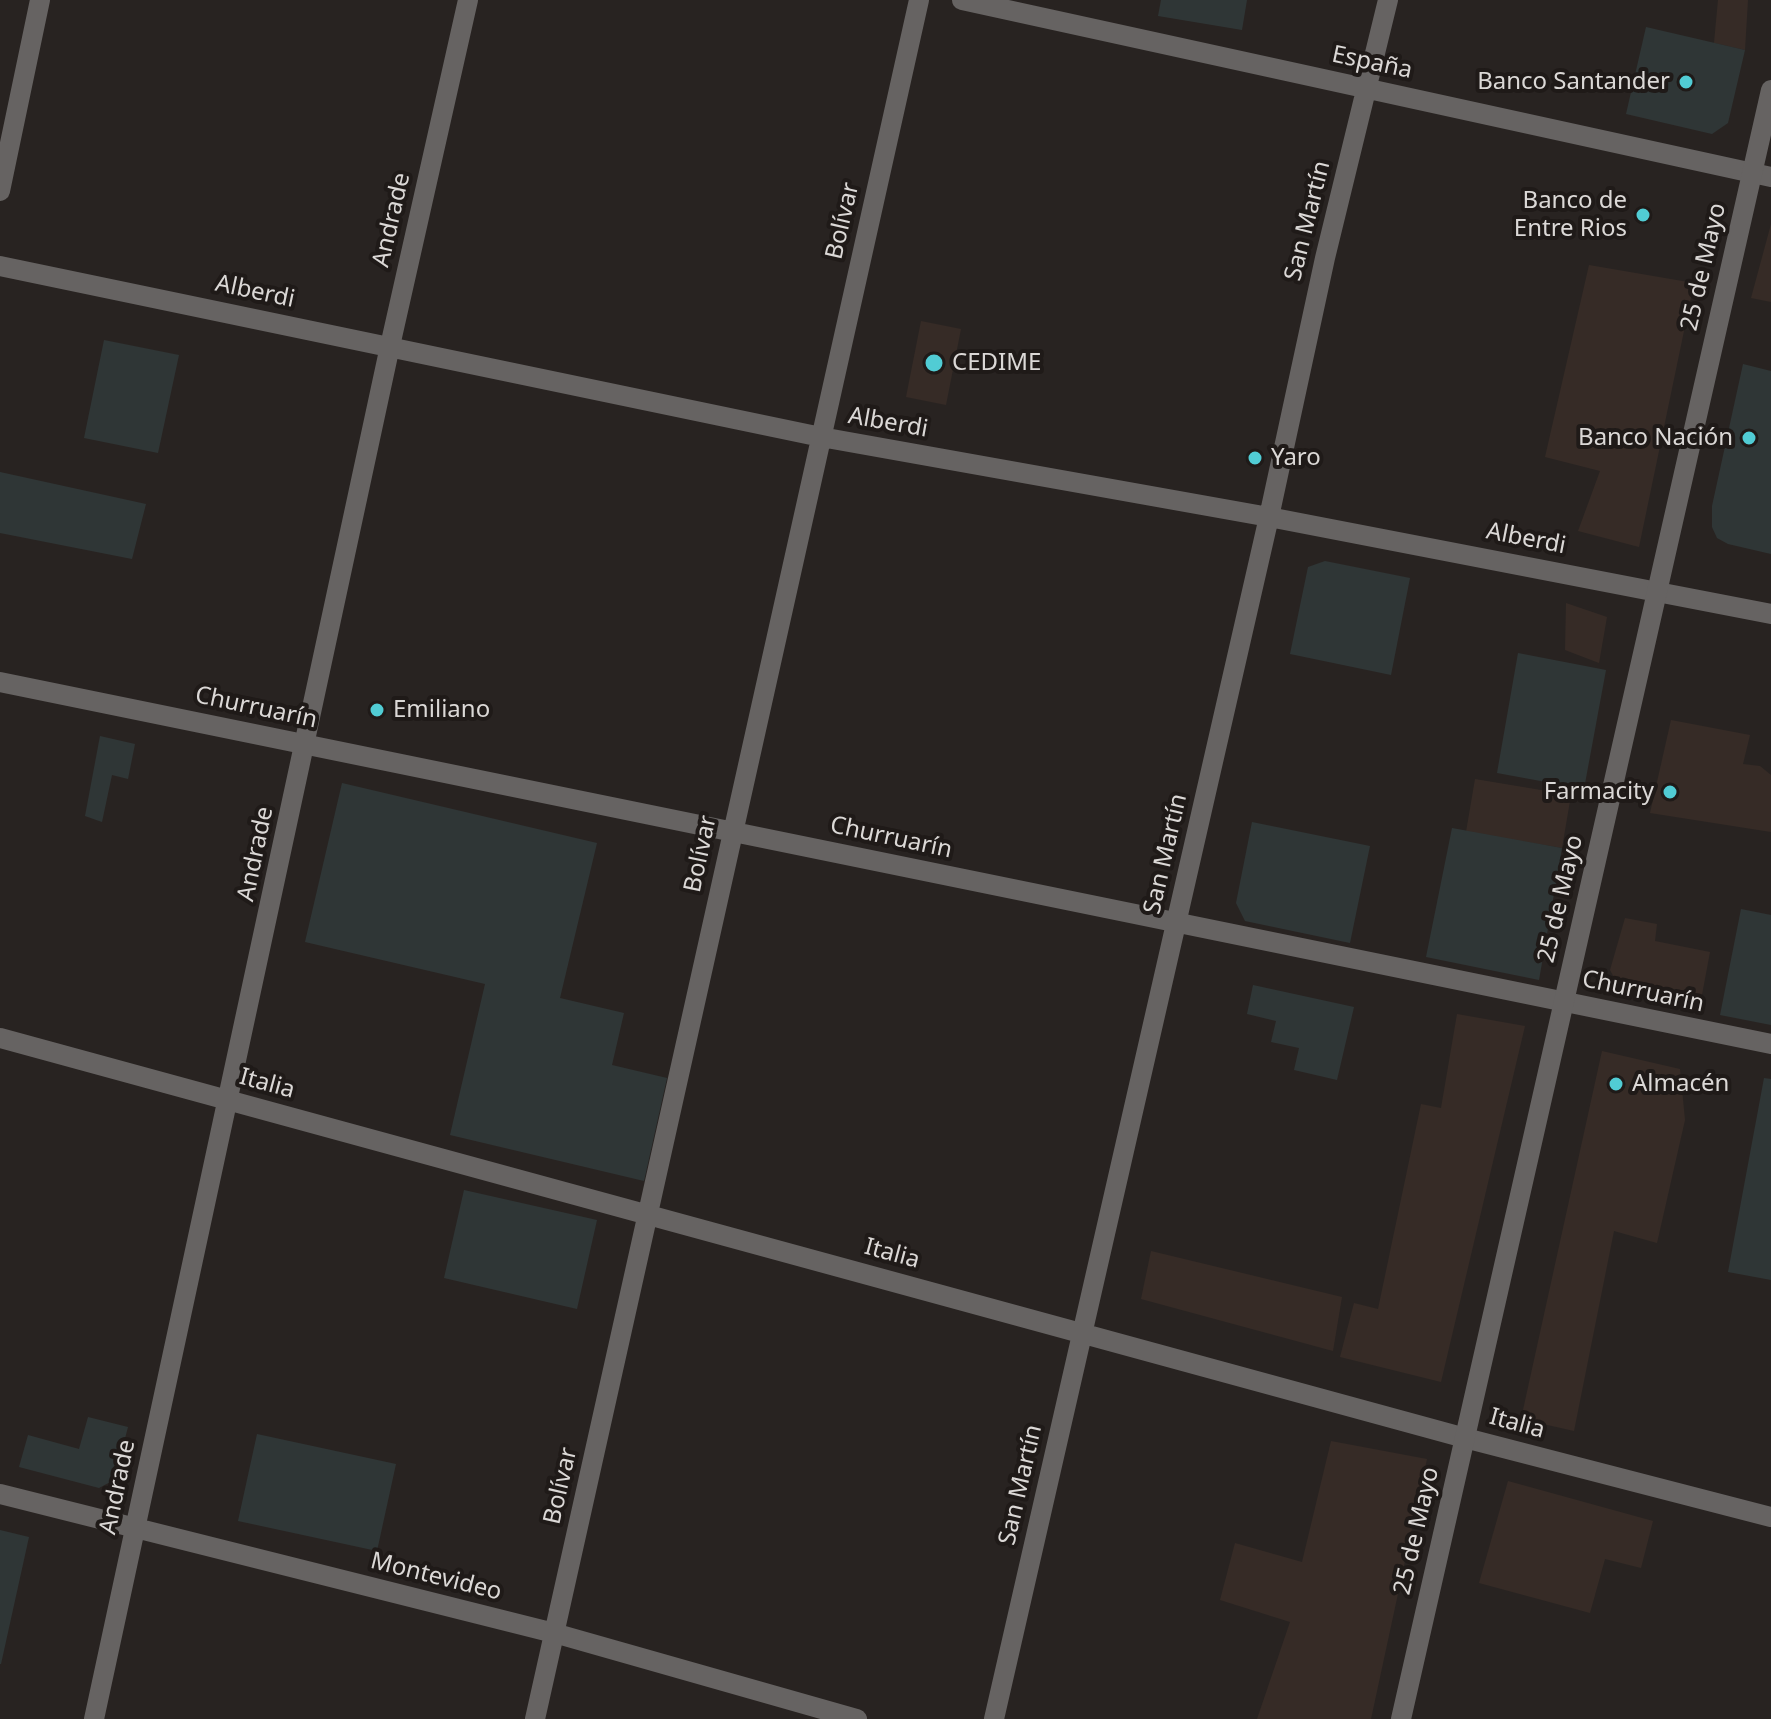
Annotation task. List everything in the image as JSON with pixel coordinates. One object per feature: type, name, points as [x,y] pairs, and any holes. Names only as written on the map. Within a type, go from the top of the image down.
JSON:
[{"type":"street","points":[[0,191],[40,0]]},
{"type":"street","name":"Andrade","points":[[94,1719],[230,1101],[390,346],[468,0]]},
{"type":"street","name":"Bolívar","points":[[535,1719],[919,0]]},
{"type":"street","name":"España","points":[[962,0],[1761,175]]},
{"type":"street","name":"San Martín","points":[[994,1719],[1269,517],[1325,258],[1388,0]]},
{"type":"street","name":"25 de Mayo","points":[[1401,1719],[1659,590],[1761,175],[1771,90]]},
{"type":"street","name":"Alberdi","points":[[0,266],[821,437],[1269,517],[1771,614]]},
{"type":"street","name":"Churruarín","points":[[0,682],[1771,1044]]},
{"type":"street","name":"Italia","points":[[0,1038],[1465,1438],[1771,1517]]},
{"type":"street","name":"Montevideo","points":[[0,1494],[554,1633],[857,1719]]},
{"type":"shaded area","points":[[1718,0],[1748,0],[1745,50],[1714,43]]},
{"type":"shaded area","points":[[1771,224],[1771,302],[1751,298]]},
{"type":"shaded area","points":[[1589,265],[1694,283],[1639,547],[1578,531],[1600,471],[1545,457]]},
{"type":"shaded area","name":"CEDIME","points":[[921,321],[961,329],[946,405],[906,397]]},
{"type":"shaded area","points":[[1566,603],[1607,617],[1599,663],[1565,650]]},
{"type":"shaded area","points":[[1671,720],[1750,735],[1743,764],[1760,766],[1771,775],[1771,832],[1650,813]]},
{"type":"shaded area","points":[[1475,779],[1571,795],[1562,848],[1466,832]]},
{"type":"shaded area","points":[[1625,918],[1657,924],[1655,941],[1710,952],[1701,1000],[1618,985],[1610,970]]},
{"type":"shaded area","points":[[1457,1014],[1525,1026],[1441,1382],[1340,1357],[1354,1303],[1378,1309],[1421,1104],[1441,1108]]},
{"type":"shaded area","points":[[1602,1051],[1680,1069],[1685,1120],[1657,1243],[1614,1231],[1574,1431],[1521,1419]]},
{"type":"shaded area","points":[[1151,1251],[1342,1297],[1333,1351],[1141,1299]]},
{"type":"shaded area","points":[[1331,1441],[1427,1459],[1371,1719],[1257,1719],[1290,1622],[1220,1600],[1235,1543],[1302,1562]]},
{"type":"shaded area","points":[[1508,1481],[1653,1521],[1641,1568],[1605,1559],[1590,1613],[1479,1583]]},
{"type":"building","points":[[1161,0],[1247,0],[1242,30],[1158,16]]},
{"type":"building","name":"Banco Santander","points":[[1646,27],[1745,50],[1728,123],[1712,134],[1626,114]]},
{"type":"building","points":[[104,340],[179,355],[158,453],[84,438]]},
{"type":"building","name":"Banco Nación","points":[[1743,364],[1771,371],[1771,554],[1728,544],[1717,538],[1712,527],[1712,506]]},
{"type":"building","points":[[0,472],[146,504],[132,559],[0,533]]},
{"type":"building","points":[[1325,561],[1410,578],[1391,675],[1290,654],[1308,567]]},
{"type":"building","points":[[1518,653],[1606,670],[1584,789],[1497,773]]},
{"type":"building","points":[[100,736],[135,744],[128,779],[112,775],[102,822],[85,816]]},
{"type":"building","points":[[342,783],[597,843],[560,998],[624,1013],[612,1065],[667,1078],[644,1181],[450,1135],[485,984],[305,942]]},
{"type":"building","points":[[1252,822],[1370,846],[1350,943],[1245,921],[1236,903]]},
{"type":"building","points":[[1452,828],[1562,848],[1539,980],[1426,957]]},
{"type":"building","points":[[1741,909],[1771,915],[1771,1025],[1720,1015]]},
{"type":"building","points":[[1253,985],[1354,1007],[1337,1080],[1294,1070],[1299,1048],[1271,1042],[1276,1021],[1247,1014]]},
{"type":"building","points":[[1764,1078],[1771,1079],[1771,1280],[1728,1272]]},
{"type":"building","points":[[464,1190],[597,1220],[577,1309],[444,1278]]},
{"type":"building","points":[[88,1417],[128,1427],[114,1480],[99,1488],[19,1467],[28,1435],[79,1449]]},
{"type":"building","points":[[257,1434],[396,1464],[377,1551],[238,1521]]},
{"type":"building","points":[[0,1530],[29,1537],[1,1664],[0,1664]]},
{"type":"place","name":"Banco Santander","points":[[1686,82]]},
{"type":"place","name":"Banco de Entre Rios","points":[[1643,215]]},
{"type":"place","name":"CEDIME","points":[[934,363]]},
{"type":"place","name":"Banco Nación","points":[[1749,438]]},
{"type":"place","name":"Yaro","points":[[1255,458]]},
{"type":"place","name":"Emiliano","points":[[377,710]]},
{"type":"place","name":"Farmacity","points":[[1670,792]]},
{"type":"place","name":"Almacén","points":[[1616,1084]]}]
